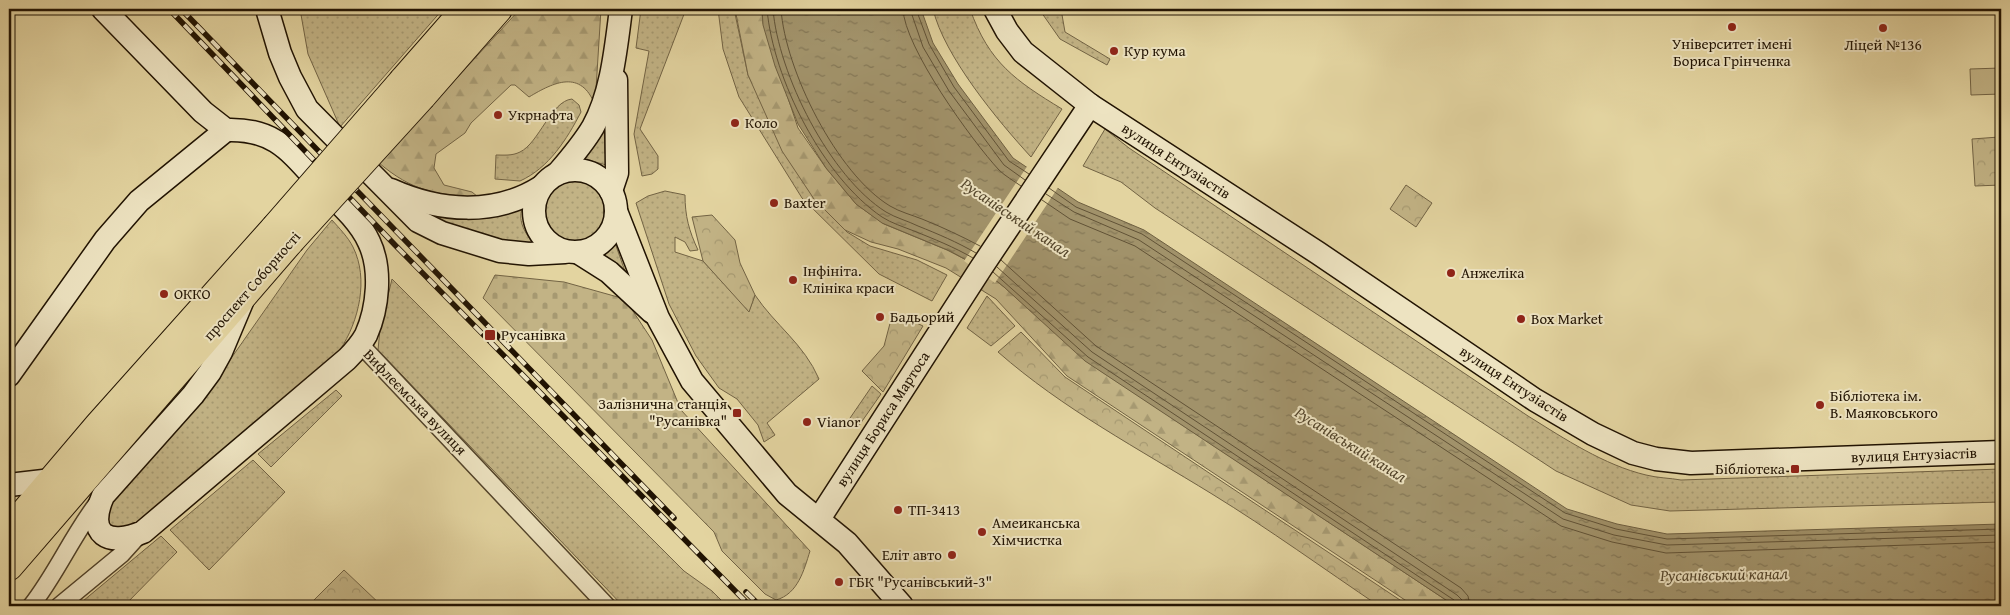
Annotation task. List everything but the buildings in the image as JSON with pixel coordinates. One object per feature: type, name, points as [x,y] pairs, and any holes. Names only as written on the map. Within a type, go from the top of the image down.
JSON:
[{"type":"highway","name":"проспект Соборності","points":[[412,88],[466,9]]},
{"type":"highway","name":"проспект Соборності","points":[[9,530],[52,480],[283,234],[412,88],[498,9]]},
{"type":"highway","name":"проспект Соборності","points":[[9,566],[244,297],[283,234]]},
{"type":"street","points":[[9,375],[105,240],[139,200],[226,130],[203,112],[103,9]]},
{"type":"street","points":[[267,9],[290,78],[307,109],[418,221],[442,233],[500,251],[529,254],[591,250],[602,243],[615,223],[614,201],[617,173],[615,52]]},
{"type":"street","points":[[283,9],[285,40],[290,55],[322,124]]},
{"type":"street","points":[[621,9],[615,52],[598,116],[579,148],[535,199],[533,212],[536,226],[542,238],[552,247],[572,252],[609,272],[658,318]]},
{"type":"street","name":"вулиця Ентузіастів","points":[[995,9],[1007,32],[1023,52],[1090,105],[1318,253],[1535,400],[1593,434],[1634,452],[1656,459],[1691,463],[2001,452]]},
{"type":"street","name":"вулиця Бориса Мартоса","points":[[820,519],[834,494],[948,319],[1070,139],[1090,105]]},
{"type":"street","name":"Вифлеємська вулиця","points":[[226,130],[243,130],[259,133],[283,145],[351,216],[369,241],[375,258],[377,278],[370,323],[360,344],[607,606]]},
{"type":"street","points":[[383,187],[428,204],[452,208],[487,207],[512,201],[550,180],[576,170],[594,174],[604,181],[614,201],[658,318],[692,381],[710,405],[787,494],[820,519],[847,543],[902,606]]},
{"type":"street","points":[[31,606],[50,581],[80,528],[103,496],[193,395],[210,372],[222,352],[244,297]]},
{"type":"street","points":[[59,606],[122,554],[143,532],[347,359],[360,344]]},
{"type":"street","points":[[9,485],[52,480]]},
{"type":"street","points":[[103,496],[97,511],[96,521],[100,530],[106,536],[115,540],[126,539],[143,532]]},
{"type":"green space","points":[[300,9],[443,9],[340,127],[308,54]]},
{"type":"green space","points":[[520,9],[601,9],[595,105],[582,86],[575,83],[557,83],[529,97],[515,85],[511,85],[471,123],[465,133],[436,154],[434,168],[444,185],[472,192],[478,197],[449,195],[425,190],[402,180],[379,163]]},
{"type":"green space","points":[[641,9],[686,9],[640,129],[658,156],[658,169],[652,174],[642,176],[634,134],[649,51],[636,48]]},
{"type":"green space","points":[[718,9],[734,9],[748,75],[814,199],[847,232],[870,246],[917,260],[947,275],[932,301],[879,274],[802,198],[739,97],[723,49]]},
{"type":"green space","points":[[735,9],[762,9],[763,23],[798,128],[826,168],[856,204],[884,224],[947,250],[976,265],[1004,287],[1089,363],[1455,606],[1414,606],[1067,376],[996,299],[946,268],[898,249],[871,242],[845,230],[814,199],[782,151],[748,75]]},
{"type":"green space","points":[[933,9],[970,9],[986,43],[1006,69],[1031,89],[1062,109],[1031,157],[988,107],[960,67],[948,47]]},
{"type":"green space","points":[[1039,9],[1061,9],[1065,32],[1110,59],[1107,65],[1060,39]]},
{"type":"green space","points":[[2001,68],[2001,94],[1971,95],[1970,69]]},
{"type":"green space","points":[[572,99],[579,105],[581,112],[570,132],[548,161],[540,169],[520,181],[495,179],[496,155],[514,154],[527,147],[551,114],[565,101]]},
{"type":"green space","points":[[604,123],[605,153],[610,166],[581,158]]},
{"type":"green space","points":[[1105,129],[1129,148],[1528,416],[1556,434],[1615,465],[1646,475],[1681,480],[2001,469],[2001,502],[1670,511],[1631,505],[1556,471],[1155,208],[1121,182],[1083,166]]},
{"type":"green space","points":[[1999,137],[2001,185],[1975,186],[1972,139]]},
{"type":"green space","points":[[575,178],[588,181],[598,188],[605,198],[608,211],[605,224],[598,234],[588,241],[575,244],[562,241],[552,234],[545,224],[542,211],[545,198],[552,188],[562,181]]},
{"type":"green space","points":[[1406,185],[1432,203],[1416,227],[1390,209]]},
{"type":"green space","points":[[665,191],[685,195],[688,223],[698,250],[690,251],[685,242],[675,237],[675,252],[703,261],[749,311],[755,295],[805,355],[819,379],[767,423],[775,435],[764,442],[758,425],[737,399],[719,388],[696,356],[669,304],[636,203],[648,196]]},
{"type":"green space","points":[[522,208],[522,223],[525,232],[534,245],[519,244],[479,235],[428,216],[454,218]]},
{"type":"green space","points":[[712,215],[735,240],[740,263],[755,295],[749,312],[703,261],[692,217]]},
{"type":"green space","points":[[332,220],[353,247],[358,259],[361,286],[357,313],[347,339],[340,350],[131,530],[122,533],[106,522],[107,502],[211,387],[307,250]]},
{"type":"green space","points":[[615,243],[626,274],[601,256]]},
{"type":"green space","points":[[495,275],[564,282],[625,299],[652,340],[681,410],[810,551],[799,580],[790,592],[776,600],[765,594],[722,551],[714,532],[483,298]]},
{"type":"green space","points":[[392,279],[684,571],[712,591],[727,606],[623,606],[378,350],[380,329]]},
{"type":"green space","points":[[987,296],[1015,326],[991,346],[967,328]]},
{"type":"green space","points":[[893,312],[923,326],[883,392],[862,371],[884,346]]},
{"type":"green space","points":[[1021,332],[1065,377],[1409,606],[1379,606],[1233,507],[1102,427],[1049,392],[998,352]]},
{"type":"green space","points":[[872,386],[881,394],[858,427],[848,421]]},
{"type":"green space","points":[[336,390],[342,396],[271,467],[258,454]]},
{"type":"green space","points":[[253,460],[285,492],[209,570],[170,530]]},
{"type":"green space","points":[[161,536],[177,552],[124,606],[77,606]]},
{"type":"green space","points":[[344,570],[382,606],[308,606]]},
{"type":"water","name":"Русанівський канал","points":[[762,9],[921,9],[933,43],[958,84],[1013,158],[1078,202],[1144,230],[1567,509],[1617,524],[1667,534],[2001,524],[2001,606],[1455,606],[1085,361],[981,268],[950,251],[882,223],[856,204],[826,168],[798,124],[775,66],[763,25]]},
{"type":"pier","points":[[1028,165],[1059,186],[995,283],[964,261]]},
{"type":"railway","points":[[169,9],[395,245],[750,606]]},
{"type":"railway","points":[[181,9],[674,518]]},
{"type":"railway","points":[[746,592],[760,606]]},
{"type":"place","name":"Університет імені Бориса Грінченка","points":[[1732,27]]},
{"type":"place","name":"Ліцей №136","points":[[1883,28]]},
{"type":"place","name":"Кур кума","points":[[1114,51]]},
{"type":"place","name":"Укрнафта","points":[[498,115]]},
{"type":"place","name":"Коло","points":[[735,123]]},
{"type":"place","name":"Baxter","points":[[774,203]]},
{"type":"place","name":"Анжеліка","points":[[1451,273]]},
{"type":"place","name":"Інфініта. Клініка краси","points":[[793,280]]},
{"type":"place","name":"ОККО","points":[[164,294]]},
{"type":"place","name":"Бадьорий","points":[[880,317]]},
{"type":"place","name":"Box Market","points":[[1521,319]]},
{"type":"place","name":"Русанівка","points":[[490,335]]},
{"type":"place","name":"Бібліотека ім. В. Маяковського","points":[[1820,405]]},
{"type":"place","name":"Залізнична станція \"Русанівка\"","points":[[737,413]]},
{"type":"place","name":"Vianor","points":[[807,422]]},
{"type":"place","name":"Бібліотека","points":[[1795,469]]},
{"type":"place","name":"ТП-3413","points":[[898,510]]},
{"type":"place","name":"Амеиканська Хімчистка","points":[[982,532]]},
{"type":"place","name":"Еліт авто","points":[[952,555]]},
{"type":"place","name":"ГБК \"Русанівський-3\"","points":[[839,582]]}]
